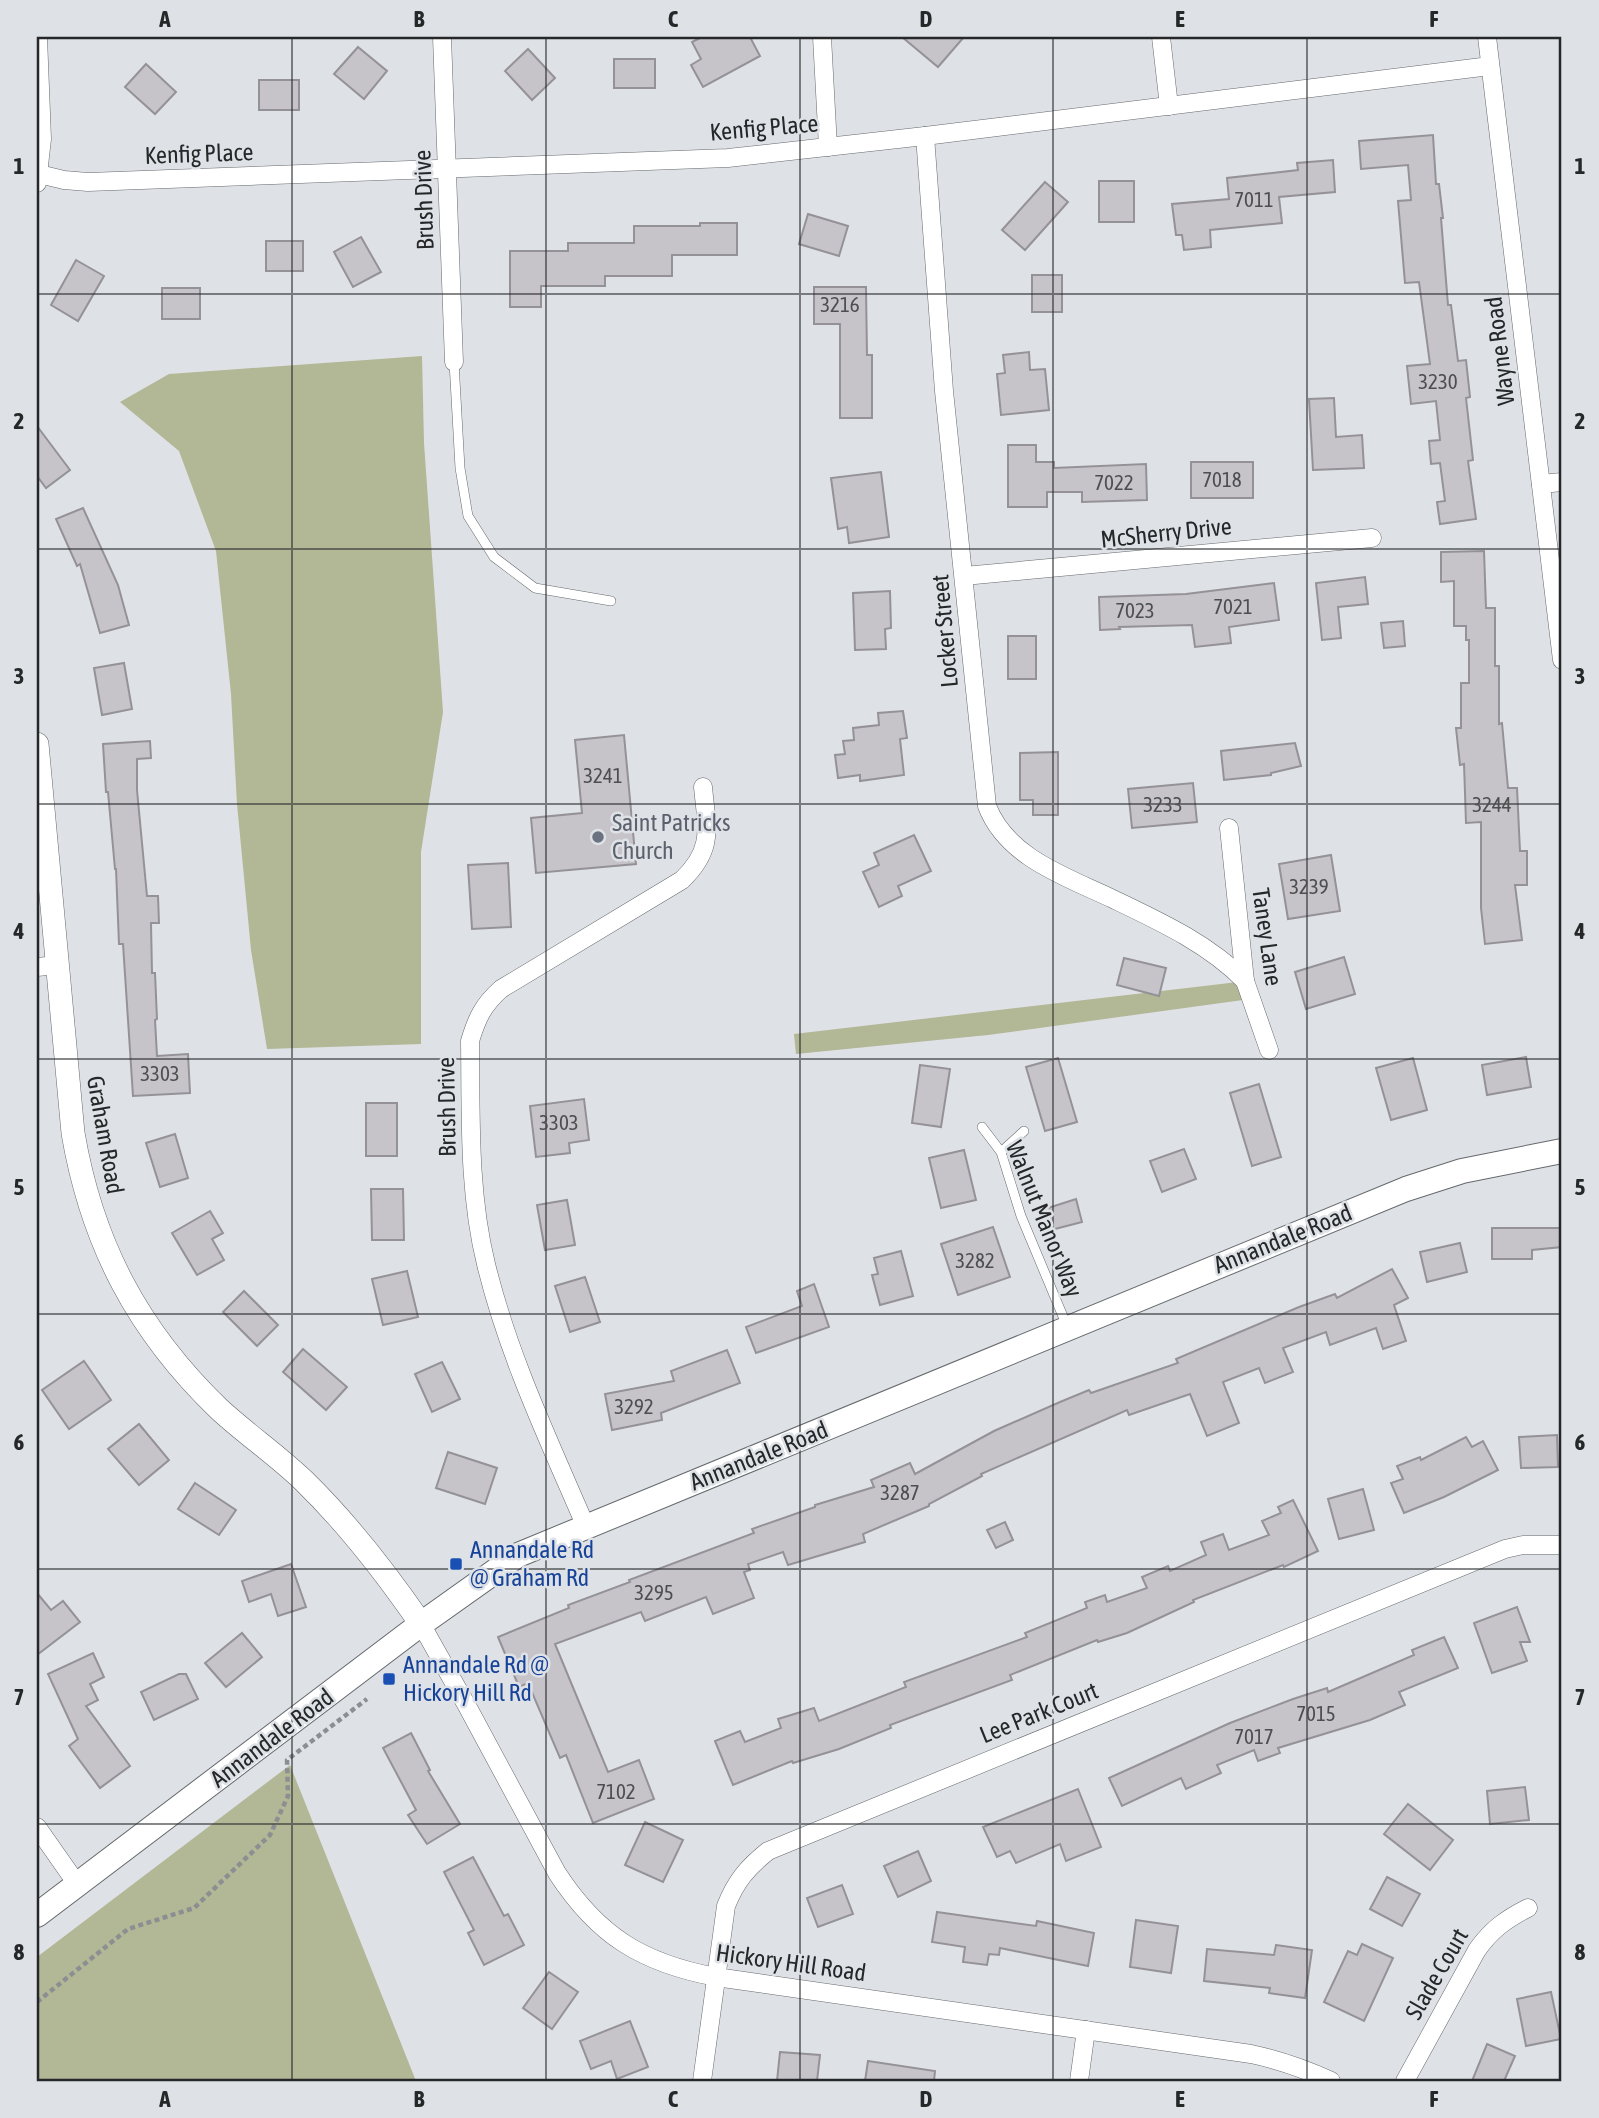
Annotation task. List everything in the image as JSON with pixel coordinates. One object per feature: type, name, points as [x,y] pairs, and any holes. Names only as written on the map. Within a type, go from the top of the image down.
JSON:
[{"type":"main road","name":"Annandale Road","points":[[37,1915],[421,1624],[518,1555],[1406,1189],[1462,1171],[1562,1151]]},
{"type":"street","points":[[38,37],[41,139],[38,179]]},
{"type":"street","name":"Brush Drive","points":[[442,37],[454,362]]},
{"type":"street","points":[[822,37],[828,147]]},
{"type":"street","points":[[1161,37],[1170,106]]},
{"type":"street","name":"Wayne Road","points":[[1486,37],[1562,660]]},
{"type":"street","name":"Kenfig Place","points":[[38,179],[88,182],[727,158],[1490,66]]},
{"type":"street","name":"Locker Street","points":[[925,136],[944,391],[987,806],[993,822],[1006,837],[1040,863],[1206,948],[1245,981]]},
{"type":"street","points":[[1541,484],[1562,482]]},
{"type":"street","name":"McSherry Drive","points":[[964,576],[1373,538]]},
{"type":"street","name":"Graham Road","points":[[37,744],[47,966],[78,1161],[91,1209],[110,1261],[132,1303],[186,1376],[221,1411],[302,1479],[349,1527],[388,1576],[421,1624]]},
{"type":"street","name":"Brush Drive","points":[[586,1527],[544,1430],[502,1320],[485,1262],[473,1172],[470,1041],[476,1021],[488,1001],[501,989],[682,880],[696,866],[704,851],[707,832],[703,788]]},
{"type":"street","name":"Taney Lane","points":[[1229,828],[1245,981],[1269,1050]]},
{"type":"street","name":"Lee Park Court","points":[[702,2081],[726,1906],[734,1886],[750,1865],[778,1845],[1505,1549],[1522,1545],[1562,1545]]},
{"type":"street","name":"Hickory Hill Road","points":[[421,1624],[571,1895],[595,1921],[621,1942],[650,1959],[682,1970],[716,1977],[1251,2054],[1311,2071],[1331,2081]]},
{"type":"street","points":[[37,1827],[78,1884]]},
{"type":"street","name":"Slade Court","points":[[1405,2081],[1476,1950],[1489,1933],[1507,1918],[1528,1908]]},
{"type":"street","points":[[1079,2081],[1086,2030]]},
{"type":"lane","points":[[454,362],[460,468],[468,516],[494,557],[535,588],[611,601]]},
{"type":"lane","name":"Walnut Manor Way","points":[[982,1127],[1001,1152],[1021,1216],[1068,1328]]},
{"type":"lane","points":[[1001,1152],[1024,1130]]},
{"type":"path","points":[[37,2003],[128,1929],[194,1908],[270,1835],[288,1797],[287,1760],[367,1699]]},
{"type":"green space","points":[[422,356],[424,443],[443,712],[421,852],[421,1044],[267,1049],[251,950],[237,804],[231,694],[216,551],[179,451],[120,402],[169,374]]},
{"type":"green space","points":[[1238,982],[1243,1000],[988,1035],[796,1054],[794,1034]]},
{"type":"green space","points":[[290,1765],[416,2081],[37,2081],[37,1957]]},
{"type":"building","points":[[702,37],[750,37],[760,56],[703,87],[691,65],[701,59],[692,42]]},
{"type":"building","points":[[902,37],[964,37],[938,67]]},
{"type":"building","points":[[358,47],[387,71],[364,99],[334,74]]},
{"type":"building","points":[[528,49],[555,78],[532,100],[505,71]]},
{"type":"building","points":[[614,59],[655,59],[655,88],[614,88]]},
{"type":"building","points":[[146,64],[176,92],[155,114],[125,87]]},
{"type":"building","points":[[259,80],[299,80],[299,110],[259,110]]},
{"type":"building","points":[[1433,135],[1436,184],[1439,184],[1443,218],[1448,305],[1451,305],[1458,361],[1466,360],[1470,397],[1466,398],[1473,460],[1468,461],[1476,519],[1440,524],[1437,502],[1445,501],[1440,463],[1431,464],[1429,441],[1440,440],[1436,401],[1411,404],[1407,366],[1430,364],[1419,282],[1405,283],[1398,201],[1411,200],[1408,165],[1361,169],[1359,141]]},
{"type":"building","points":[[1333,160],[1335,192],[1279,197],[1282,223],[1210,230],[1211,247],[1184,250],[1182,235],[1176,235],[1172,204],[1229,199],[1227,178],[1298,170],[1297,163]]},
{"type":"building","points":[[1099,181],[1134,181],[1134,222],[1099,222]]},
{"type":"building","points":[[1045,182],[1068,202],[1025,250],[1002,230]]},
{"type":"building","points":[[808,214],[848,226],[839,256],[799,244]]},
{"type":"building","points":[[700,223],[737,223],[737,255],[672,255],[672,276],[605,276],[605,286],[541,286],[541,307],[510,307],[510,251],[568,251],[568,243],[634,243],[634,226],[700,226]]},
{"type":"building","points":[[361,237],[381,272],[353,287],[334,252]]},
{"type":"building","points":[[266,241],[303,241],[303,271],[266,271]]},
{"type":"building","points":[[76,260],[104,276],[78,321],[51,305]]},
{"type":"building","points":[[1032,275],[1062,275],[1062,312],[1032,312]]},
{"type":"building","points":[[814,287],[866,287],[867,355],[872,355],[872,418],[840,418],[840,324],[814,324]]},
{"type":"building","points":[[162,288],[200,288],[200,319],[162,319]]},
{"type":"building","points":[[1029,352],[1030,370],[1045,369],[1049,410],[1001,415],[997,374],[1005,373],[1003,355]]},
{"type":"building","points":[[1334,398],[1336,437],[1362,435],[1364,468],[1313,470],[1309,399]]},
{"type":"building","points":[[37,426],[70,470],[46,488],[37,476]]},
{"type":"building","points":[[1008,445],[1036,445],[1036,462],[1054,462],[1054,468],[1146,464],[1147,500],[1082,502],[1082,492],[1047,492],[1047,507],[1008,507]]},
{"type":"building","points":[[1191,462],[1253,462],[1253,498],[1191,498]]},
{"type":"building","points":[[881,472],[889,537],[849,543],[847,527],[838,529],[831,478]]},
{"type":"building","points":[[83,508],[118,585],[129,625],[100,633],[80,564],[77,566],[56,519]]},
{"type":"building","points":[[1484,551],[1486,608],[1495,608],[1499,724],[1502,723],[1508,788],[1517,788],[1520,851],[1527,851],[1527,885],[1515,885],[1522,940],[1485,944],[1481,908],[1481,822],[1466,823],[1464,764],[1460,765],[1456,728],[1461,728],[1461,683],[1469,683],[1469,640],[1466,640],[1466,626],[1454,626],[1454,581],[1441,582],[1441,552]]},
{"type":"building","points":[[1365,577],[1368,604],[1338,607],[1341,638],[1322,640],[1316,583]]},
{"type":"building","points":[[1274,583],[1279,620],[1229,627],[1231,643],[1195,647],[1192,625],[1100,630],[1099,597],[1186,594]]},
{"type":"building","points":[[890,591],[891,628],[885,629],[886,649],[855,650],[853,593]]},
{"type":"building","points":[[1403,621],[1405,646],[1384,648],[1381,623]]},
{"type":"building","points":[[1008,636],[1036,636],[1036,679],[1008,679]]},
{"type":"building","points":[[124,663],[132,709],[102,715],[94,668]]},
{"type":"building","points":[[903,711],[907,738],[900,739],[904,775],[860,781],[860,775],[838,778],[835,755],[845,754],[843,741],[854,740],[853,728],[879,725],[878,713]]},
{"type":"building","points":[[624,735],[636,864],[536,873],[531,818],[582,813],[575,740]]},
{"type":"building","points":[[150,741],[151,758],[137,759],[137,790],[147,896],[158,896],[159,923],[151,923],[157,1056],[188,1054],[190,1093],[133,1096],[123,944],[119,944],[116,869],[103,744]]},
{"type":"building","points":[[1295,743],[1301,766],[1271,775],[1224,780],[1221,751]]},
{"type":"building","points":[[1058,752],[1058,815],[1033,815],[1033,800],[1020,800],[1020,753]]},
{"type":"building","points":[[1193,783],[1197,822],[1132,828],[1128,789]]},
{"type":"building","points":[[914,835],[931,871],[898,886],[902,896],[879,907],[863,872],[879,865],[874,853]]},
{"type":"building","points":[[1331,855],[1340,911],[1288,919],[1279,864]]},
{"type":"building","points":[[508,863],[511,927],[472,929],[468,865]]},
{"type":"building","points":[[1344,957],[1355,994],[1306,1009],[1295,972]]},
{"type":"building","points":[[1124,958],[1166,968],[1159,996],[1117,985]]},
{"type":"building","points":[[1526,1057],[1531,1087],[1487,1095],[1482,1065]]},
{"type":"building","points":[[1058,1058],[1077,1122],[1045,1131],[1026,1067]]},
{"type":"building","points":[[1413,1058],[1427,1110],[1391,1120],[1376,1068]]},
{"type":"building","points":[[920,1065],[950,1069],[941,1127],[912,1123]]},
{"type":"building","points":[[1259,1084],[1281,1157],[1252,1166],[1230,1093]]},
{"type":"building","points":[[584,1099],[589,1140],[569,1143],[570,1153],[536,1157],[530,1106]]},
{"type":"building","points":[[366,1103],[397,1103],[397,1156],[366,1156]]},
{"type":"building","points":[[175,1134],[188,1178],[160,1187],[146,1143]]},
{"type":"building","points":[[1184,1149],[1196,1179],[1162,1192],[1150,1161]]},
{"type":"building","points":[[964,1150],[976,1200],[941,1208],[929,1158]]},
{"type":"building","points":[[371,1189],[403,1189],[404,1240],[372,1240]]},
{"type":"building","points":[[1076,1199],[1082,1222],[1051,1230],[1045,1209]]},
{"type":"building","points":[[567,1200],[575,1245],[545,1250],[537,1205]]},
{"type":"building","points":[[210,1211],[223,1233],[212,1239],[224,1260],[197,1275],[172,1233]]},
{"type":"building","points":[[993,1227],[1010,1277],[958,1295],[941,1244]]},
{"type":"building","points":[[1492,1228],[1562,1228],[1562,1247],[1532,1250],[1532,1259],[1492,1259]]},
{"type":"building","points":[[1460,1243],[1467,1272],[1427,1282],[1420,1252]]},
{"type":"building","points":[[901,1251],[913,1296],[880,1305],[872,1275],[878,1274],[874,1258]]},
{"type":"building","points":[[1392,1269],[1408,1298],[1394,1305],[1406,1341],[1383,1349],[1376,1328],[1330,1345],[1326,1332],[1283,1348],[1293,1372],[1265,1383],[1259,1368],[1223,1382],[1239,1423],[1207,1436],[1190,1394],[1129,1415],[1127,1410],[981,1474],[982,1476],[929,1506],[863,1534],[865,1542],[788,1565],[783,1552],[748,1564],[750,1570],[744,1572],[754,1598],[713,1614],[706,1597],[645,1621],[641,1612],[555,1644],[608,1772],[639,1760],[654,1799],[593,1823],[566,1755],[560,1758],[528,1683],[519,1687],[498,1637],[569,1608],[568,1605],[630,1582],[629,1580],[754,1533],[752,1529],[815,1505],[874,1487],[871,1480],[910,1463],[915,1474],[994,1431],[1060,1402],[1089,1390],[1091,1393],[1178,1363],[1176,1359],[1299,1307],[1335,1294],[1337,1298]]},
{"type":"building","points":[[407,1271],[418,1317],[383,1325],[372,1279]]},
{"type":"building","points":[[585,1277],[600,1322],[570,1332],[555,1286]]},
{"type":"building","points":[[814,1284],[829,1327],[756,1353],[746,1327],[802,1306],[797,1291]]},
{"type":"building","points":[[244,1291],[278,1325],[257,1346],[223,1312]]},
{"type":"building","points":[[303,1349],[347,1387],[326,1410],[283,1372]]},
{"type":"building","points":[[727,1350],[740,1383],[661,1413],[662,1420],[612,1430],[605,1394],[674,1381],[671,1371]]},
{"type":"building","points":[[84,1361],[111,1400],[69,1429],[42,1390]]},
{"type":"building","points":[[442,1362],[460,1399],[432,1412],[415,1374]]},
{"type":"building","points":[[139,1424],[169,1460],[139,1485],[108,1449]]},
{"type":"building","points":[[1557,1435],[1558,1467],[1521,1468],[1519,1437]]},
{"type":"building","points":[[1466,1437],[1472,1447],[1483,1441],[1498,1470],[1404,1513],[1391,1483],[1403,1479],[1397,1466],[1420,1457],[1421,1460]]},
{"type":"building","points":[[448,1452],[497,1468],[485,1504],[436,1488]]},
{"type":"building","points":[[195,1483],[236,1510],[219,1535],[178,1509]]},
{"type":"building","points":[[1363,1489],[1374,1530],[1339,1539],[1328,1499]]},
{"type":"building","points":[[1293,1500],[1318,1551],[1284,1567],[1283,1565],[1193,1600],[1194,1602],[1127,1633],[1098,1642],[1097,1640],[1010,1675],[1012,1680],[890,1725],[891,1728],[839,1749],[793,1763],[792,1761],[733,1785],[715,1741],[740,1731],[745,1742],[781,1728],[778,1719],[814,1708],[819,1721],[906,1687],[904,1682],[1027,1637],[1025,1633],[1087,1608],[1085,1602],[1105,1595],[1107,1602],[1147,1588],[1142,1577],[1168,1566],[1170,1571],[1206,1555],[1201,1542],[1223,1534],[1229,1550],[1269,1535],[1262,1521],[1281,1513],[1278,1507]]},
{"type":"building","points":[[1005,1522],[1013,1540],[996,1548],[987,1530]]},
{"type":"building","points":[[291,1564],[306,1607],[278,1616],[271,1594],[249,1602],[242,1581]]},
{"type":"building","points":[[37,1593],[51,1610],[63,1601],[80,1622],[37,1655]]},
{"type":"building","points":[[1517,1607],[1530,1642],[1520,1642],[1527,1661],[1492,1673],[1474,1623]]},
{"type":"building","points":[[242,1633],[262,1657],[226,1687],[205,1663]]},
{"type":"building","points":[[1444,1637],[1458,1668],[1399,1692],[1405,1705],[1370,1720],[1278,1748],[1280,1753],[1258,1761],[1254,1750],[1217,1765],[1221,1773],[1186,1789],[1181,1778],[1122,1806],[1109,1778],[1230,1723],[1327,1688],[1328,1692],[1414,1655],[1412,1650]]},
{"type":"building","points":[[93,1653],[104,1677],[90,1684],[98,1700],[86,1706],[130,1766],[100,1788],[69,1746],[78,1739],[48,1674]]},
{"type":"building","points":[[179,1674],[186,1674],[198,1699],[154,1720],[141,1692]]},
{"type":"building","points":[[411,1733],[430,1770],[428,1771],[460,1824],[427,1844],[408,1815],[416,1810],[383,1748]]},
{"type":"building","points":[[1525,1787],[1529,1820],[1490,1824],[1487,1791]]},
{"type":"building","points":[[1078,1789],[1101,1847],[1066,1861],[1060,1844],[1016,1863],[1010,1851],[997,1857],[983,1827]]},
{"type":"building","points":[[1408,1804],[1453,1840],[1430,1870],[1384,1834]]},
{"type":"building","points":[[645,1822],[683,1840],[663,1882],[625,1865]]},
{"type":"building","points":[[918,1851],[931,1881],[898,1897],[884,1866]]},
{"type":"building","points":[[473,1857],[504,1916],[508,1914],[524,1945],[484,1965],[468,1933],[474,1930],[444,1872]]},
{"type":"building","points":[[1387,1877],[1420,1894],[1402,1926],[1370,1909]]},
{"type":"building","points":[[842,1885],[853,1914],[818,1927],[807,1898]]},
{"type":"building","points":[[937,1912],[1036,1926],[1037,1921],[1094,1933],[1088,1966],[1000,1948],[999,1955],[989,1954],[987,1965],[963,1962],[965,1947],[932,1942]]},
{"type":"building","points":[[1136,1920],[1178,1926],[1171,1973],[1130,1967]]},
{"type":"building","points":[[1362,1944],[1393,1958],[1364,2021],[1324,2002],[1348,1951],[1357,1955]]},
{"type":"building","points":[[1276,1945],[1312,1950],[1305,1998],[1269,1993],[1270,1988],[1204,1981],[1207,1949],[1274,1955]]},
{"type":"building","points":[[549,1972],[578,1992],[552,2029],[523,2008]]},
{"type":"building","points":[[1551,1992],[1561,2039],[1526,2046],[1517,1999]]},
{"type":"building","points":[[630,2021],[648,2067],[617,2079],[611,2061],[591,2069],[580,2041]]},
{"type":"building","points":[[1487,2044],[1515,2056],[1504,2081],[1472,2081]]},
{"type":"building","points":[[780,2052],[820,2055],[817,2081],[777,2081]]},
{"type":"building","points":[[868,2061],[935,2071],[934,2081],[865,2081]]},
{"type":"place","name":"Saint Patricks Church","points":[[598,837]]},
{"type":"place","name":"Annandale Rd @ Graham Rd","points":[[456,1564]]},
{"type":"place","name":"Annandale Rd @ Hickory Hill Rd","points":[[389,1679]]}]
